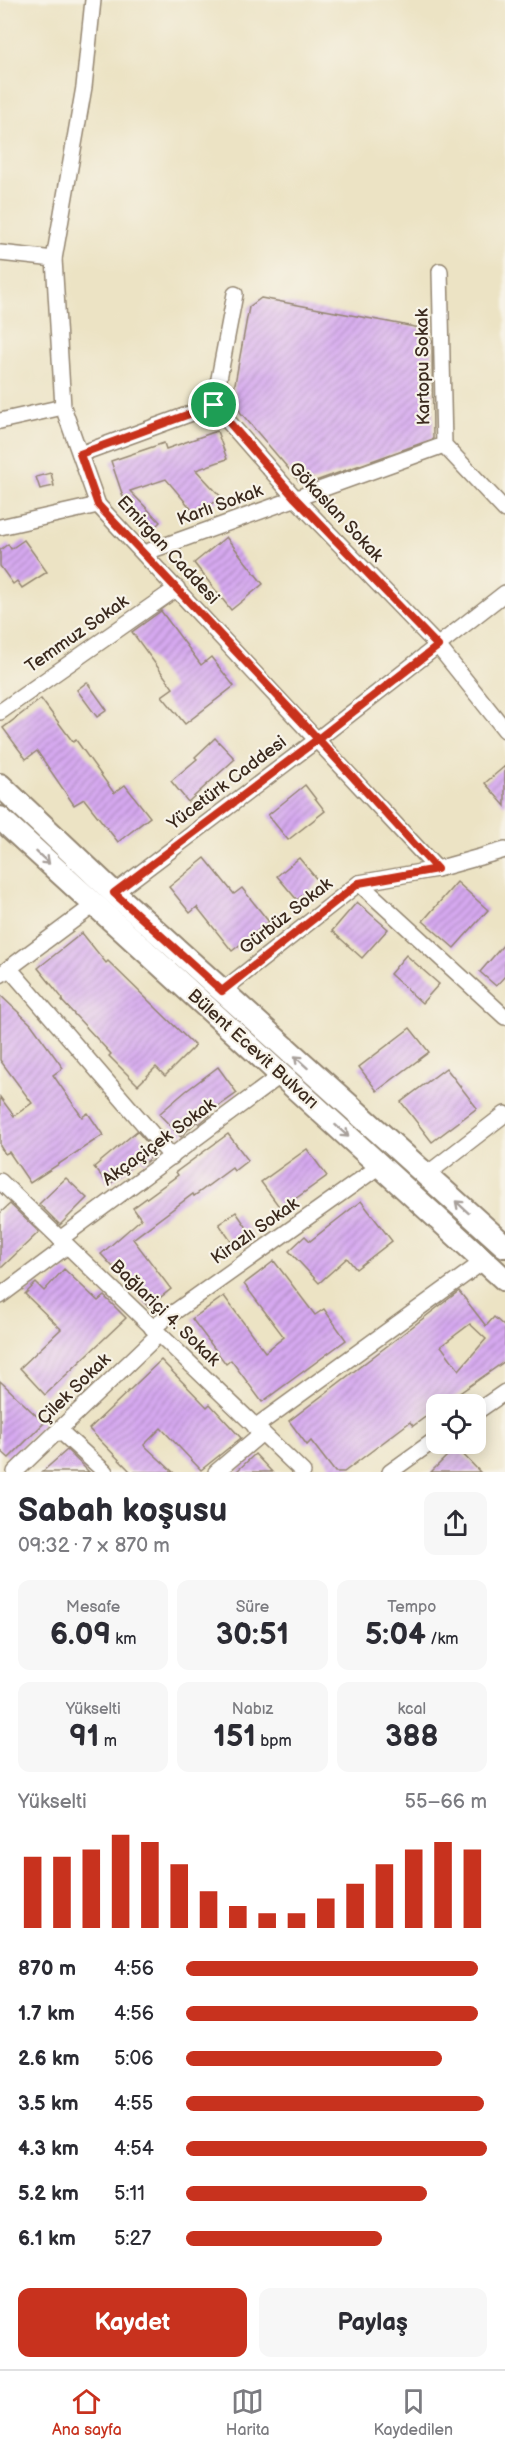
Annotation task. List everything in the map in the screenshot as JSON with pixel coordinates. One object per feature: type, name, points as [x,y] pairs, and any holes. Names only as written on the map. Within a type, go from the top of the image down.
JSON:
[{"type":"main road","name":"Bülent Ecevit Bulvarı","points":[[0,785],[114,893],[505,1246]]},
{"type":"main road","name":"Bülent Ecevit Bulvarı","points":[[0,818],[505,1280]]},
{"type":"street","name":"Emirgan Caddesi","points":[[93,0],[84,87],[54,259],[63,407],[98,505],[437,869]]},
{"type":"street","points":[[0,254],[54,259]]},
{"type":"street","name":"Kartopu Sokak","points":[[441,272],[444,445],[505,510]]},
{"type":"street","points":[[80,454],[214,405],[235,294]]},
{"type":"street","name":"Gökaslan Sokak","points":[[214,405],[295,498],[438,646],[505,730]]},
{"type":"street","points":[[0,421],[63,407]]},
{"type":"street","name":"Karlı Sokak","points":[[144,553],[444,445]]},
{"type":"street","points":[[0,527],[98,505]]},
{"type":"street","name":"Temmuz Sokak","points":[[0,712],[177,588]]},
{"type":"street","name":"Yücetürk Caddesi","points":[[114,893],[318,739],[505,593]]},
{"type":"street","points":[[359,883],[437,869],[505,850]]},
{"type":"street","name":"Gürbüz Sokak","points":[[222,991],[359,883],[505,1017]]},
{"type":"street","points":[[94,905],[4,972],[172,1157]]},
{"type":"street","name":"Akçaçiçek Sokak","points":[[0,1296],[172,1157],[281,1075]]},
{"type":"street","points":[[426,1175],[505,1114]]},
{"type":"street","name":"Kirazlı Sokak","points":[[156,1331],[381,1166]]},
{"type":"street","name":"Bağlariçi 4. Sokak","points":[[0,1181],[303,1472]]},
{"type":"street","points":[[216,1472],[259,1430],[484,1261]]},
{"type":"street","name":"Çilek Sokak","points":[[15,1472],[156,1331]]},
{"type":"street","points":[[486,1405],[505,1392]]},
{"type":"street","points":[[59,1430],[105,1472]]},
{"type":"street","points":[[390,1472],[426,1446]]},
{"type":"building","points":[[261,298],[420,328],[432,340],[433,439],[310,483],[299,481],[240,412],[234,389],[249,307]]},
{"type":"building","points":[[217,431],[227,459],[196,470],[223,499],[193,511],[166,479],[130,491],[160,522],[149,533],[128,511],[111,461],[164,443],[166,449]]},
{"type":"building","points":[[51,473],[54,486],[40,489],[36,477]]},
{"type":"building","points":[[226,537],[263,584],[231,610],[194,563]]},
{"type":"building","points":[[24,540],[47,572],[22,588],[17,581],[13,584],[0,566],[0,550],[8,544],[11,549]]},
{"type":"building","points":[[161,611],[201,665],[211,657],[234,686],[185,724],[162,696],[173,688],[132,632]]},
{"type":"building","points":[[87,682],[107,710],[97,717],[77,690]]},
{"type":"building","points":[[41,699],[73,742],[76,740],[114,793],[125,785],[150,817],[118,842],[84,799],[74,805],[37,751],[26,759],[3,728]]},
{"type":"building","points":[[215,738],[235,759],[188,802],[171,781],[197,759],[195,757]]},
{"type":"building","points":[[505,766],[505,806],[485,783]]},
{"type":"building","points":[[305,785],[325,811],[288,840],[268,815]]},
{"type":"building","points":[[205,858],[234,894],[242,888],[269,922],[232,951],[197,907],[190,913],[169,887]]},
{"type":"building","points":[[299,858],[319,882],[297,900],[277,876]]},
{"type":"building","points":[[457,882],[488,910],[454,948],[423,921]]},
{"type":"building","points":[[357,902],[388,929],[362,958],[332,931]]},
{"type":"building","points":[[82,933],[106,963],[108,961],[195,1046],[165,1076],[156,1067],[138,1085],[109,1056],[111,1054],[62,1001],[63,999],[38,968]]},
{"type":"building","points":[[505,943],[505,976],[496,986],[480,972]]},
{"type":"building","points":[[406,955],[439,984],[422,1003],[390,974]]},
{"type":"building","points":[[0,995],[31,1024],[63,1068],[53,1075],[82,1117],[88,1113],[103,1135],[30,1183],[9,1152],[5,1154],[0,1146],[0,1097],[14,1116],[32,1103],[0,1060]]},
{"type":"building","points":[[410,1028],[429,1052],[377,1091],[359,1067]]},
{"type":"building","points":[[218,1067],[237,1093],[209,1113],[210,1115],[199,1124],[197,1121],[181,1137],[159,1114]]},
{"type":"building","points":[[446,1068],[477,1108],[432,1142],[401,1102]]},
{"type":"building","points":[[137,1131],[156,1153],[145,1163],[141,1158],[109,1185],[94,1167]]},
{"type":"building","points":[[228,1134],[248,1160],[234,1171],[232,1168],[194,1196],[193,1194],[133,1239],[171,1289],[148,1307],[116,1265],[113,1267],[101,1254],[141,1219],[133,1208],[178,1175],[176,1172]]},
{"type":"building","points":[[307,1149],[327,1176],[281,1209],[261,1182]]},
{"type":"building","points":[[66,1178],[87,1198],[60,1225],[39,1204]]},
{"type":"building","points":[[361,1201],[392,1241],[356,1269],[347,1258],[319,1283],[289,1251],[305,1236],[310,1241]]},
{"type":"building","points":[[10,1204],[39,1232],[0,1269],[0,1213]]},
{"type":"building","points":[[236,1212],[254,1238],[237,1250],[219,1224]]},
{"type":"building","points":[[274,1261],[315,1315],[324,1309],[346,1340],[262,1402],[231,1360],[226,1364],[192,1319],[224,1296],[265,1352],[284,1337],[244,1284]]},
{"type":"building","points":[[64,1269],[98,1301],[104,1296],[126,1318],[45,1395],[20,1368],[61,1329],[25,1294],[36,1283],[44,1291]]},
{"type":"building","points":[[459,1291],[486,1326],[494,1317],[505,1327],[505,1361],[458,1394],[426,1394],[426,1416],[413,1426],[410,1422],[344,1472],[335,1472],[311,1441],[307,1445],[289,1421]],"holes":[[[470,1324],[486,1339],[459,1370],[441,1346]]]},
{"type":"building","points":[[161,1360],[207,1407],[210,1404],[241,1438],[201,1470],[161,1428],[144,1445],[173,1472],[131,1472],[89,1429]]},
{"type":"building","points":[[0,1381],[44,1423],[9,1458],[0,1450]]},
{"type":"building","points":[[67,1450],[89,1472],[42,1472]]},
{"type":"building","points":[[255,1454],[272,1472],[236,1472]]},
{"type":"building","points":[[449,1454],[463,1454],[480,1472],[431,1472]]},
{"type":"route","points":[[214,405],[80,454],[98,505],[318,739],[114,893],[222,991],[359,883],[437,869],[318,739],[438,646],[295,498],[214,405]]}]
